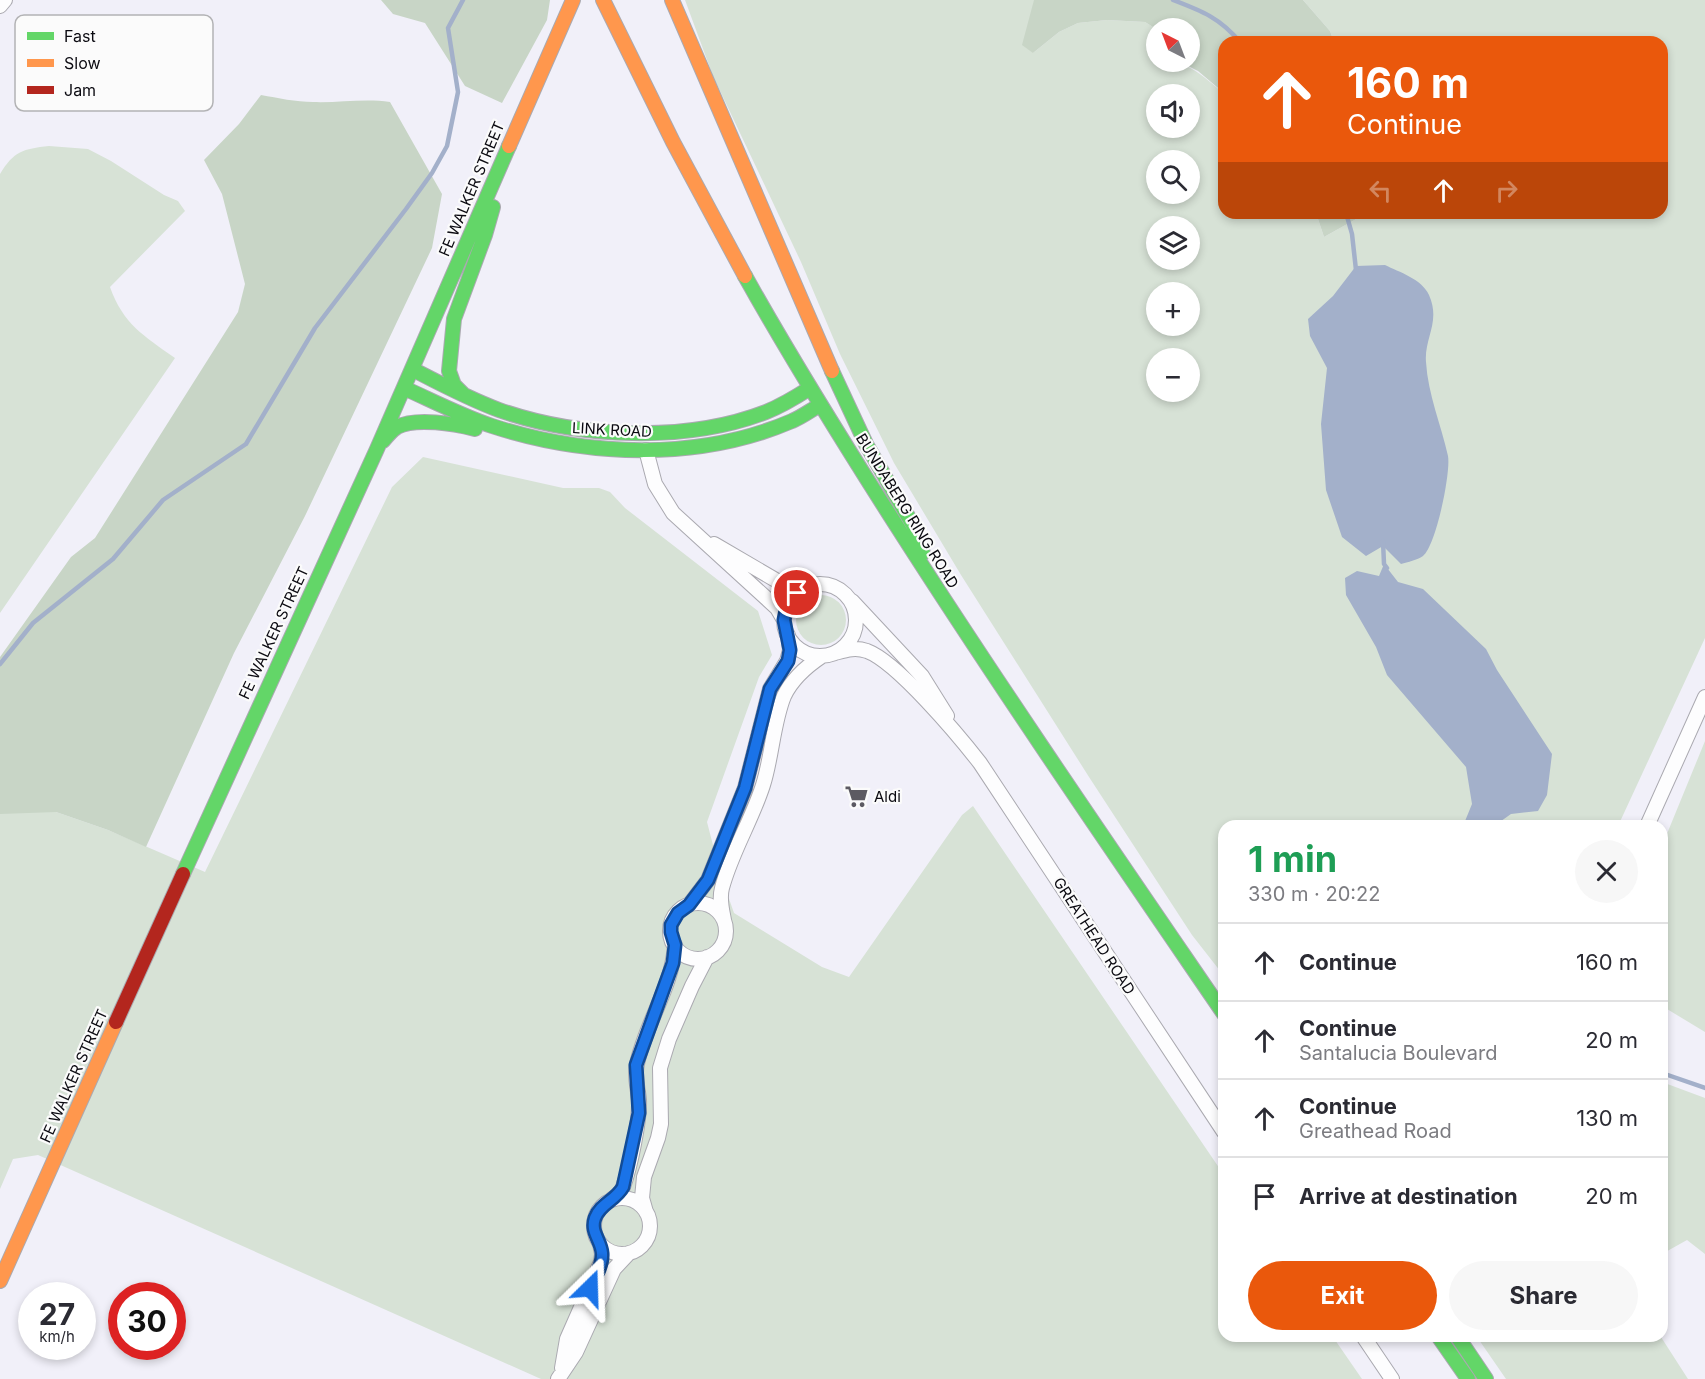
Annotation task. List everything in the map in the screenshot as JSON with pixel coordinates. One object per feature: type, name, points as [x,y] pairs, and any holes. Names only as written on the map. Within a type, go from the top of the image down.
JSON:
[{"type":"main road","name":"FE WALKER STREET","points":[[0,1283],[220,791],[377,449],[573,0]]},
{"type":"main road","name":"BUNDABERG RING ROAD","points":[[603,0],[674,146],[744,276],[820,405],[934,586],[1218,1005]]},
{"type":"main road","points":[[672,0],[831,369],[866,444],[914,525],[934,586]]},
{"type":"main road","points":[[464,395],[454,385],[449,371],[454,319],[486,235],[510,144]]},
{"type":"main road","name":"LINK ROAD","points":[[412,369],[464,395],[512,414],[588,430],[646,433],[704,428],[759,415],[810,388]]},
{"type":"main road","name":"LINK ROAD","points":[[404,388],[492,427],[548,442],[587,447],[646,450],[691,447],[746,437],[793,421],[820,405]]},
{"type":"main road","points":[[377,449],[390,432],[404,424],[458,423],[511,441],[548,442]]},
{"type":"main road","points":[[646,433],[646,450]]},
{"type":"main road","points":[[1442,1342],[1468,1379]]},
{"type":"main road","points":[[1461,1342],[1486,1379]]},
{"type":"street","points":[[0,6],[5,0]]},
{"type":"street","points":[[559,1376],[567,1339],[601,1262],[602,1254],[596,1237],[594,1220],[604,1205],[623,1187],[639,1113],[636,1065],[670,976],[675,945],[671,925],[678,913],[689,905],[708,880],[745,788],[770,689],[788,661],[790,650],[784,620],[777,608],[689,529],[664,501],[655,484],[646,450]]},
{"type":"street","points":[[675,945],[686,956],[693,958],[707,957],[722,945],[726,928],[721,906],[721,891],[760,793],[785,695],[800,674],[845,646],[853,637],[856,625],[853,606],[842,591],[824,584],[791,589],[689,529]]},
{"type":"street","points":[[784,620],[790,601],[805,588]]},
{"type":"street","name":"GREATHEAD ROAD","points":[[842,591],[922,676],[963,742]]},
{"type":"street","name":"GREATHEAD ROAD","points":[[788,635],[802,651],[812,655],[828,655],[853,649],[866,651],[882,659],[912,687],[963,742],[980,763],[1218,1123]]},
{"type":"street","points":[[1650,820],[1705,697]]},
{"type":"street","points":[[689,905],[705,904],[720,913],[724,920]]},
{"type":"street","points":[[600,1244],[613,1253],[629,1253],[637,1250],[647,1237],[649,1220],[642,1198],[647,1164],[661,1124],[660,1068],[687,997],[707,957]]},
{"type":"street","points":[[611,1200],[627,1199],[641,1206],[646,1212]]},
{"type":"street","points":[[559,1376],[576,1352],[614,1269],[629,1253]]},
{"type":"street","points":[[1367,1342],[1392,1379]]},
{"type":"shaded area","points":[[685,0],[1034,0],[1033,53],[1059,32],[1078,23],[1107,20],[1145,22],[1146,72],[1196,72],[1218,88],[1218,219],[1318,219],[1324,237],[1356,219],[1668,219],[1668,36],[1332,36],[1303,0],[1705,0],[1705,638],[1621,820],[1218,820],[1218,968],[1192,935],[961,575],[894,463],[840,354],[801,262],[713,76]]},
{"type":"shaded area","points":[[49,146],[88,149],[164,195],[178,201],[185,211],[110,287],[121,311],[128,320],[144,336],[175,358],[0,613],[0,174],[10,160],[20,152]]},
{"type":"shaded area","points":[[423,457],[563,488],[599,488],[610,492],[625,508],[758,611],[772,655],[759,677],[707,822],[721,876],[734,913],[822,967],[849,977],[962,815],[973,806],[1218,1166],[1218,1342],[1336,1342],[1362,1379],[541,1379],[38,1155],[13,1159],[0,1189],[0,812],[56,812],[108,830],[205,872],[392,487]]},
{"type":"shaded area","points":[[821,595],[839,602],[846,620],[839,638],[821,645],[803,638],[796,620],[803,602]]},
{"type":"shaded area","points":[[1705,741],[1705,1032],[1668,1010],[1668,831]]},
{"type":"shaded area","points":[[1668,1084],[1705,1098],[1705,1254],[1687,1240],[1668,1251]]},
{"type":"shaded area","points":[[1480,1342],[1664,1342],[1688,1379],[1506,1379]]},
{"type":"green space","points":[[381,0],[550,0],[547,20],[502,103],[465,86],[425,23],[393,14]]},
{"type":"green space","points":[[1034,0],[1303,0],[1332,36],[1218,36],[1218,88],[1199,72],[1200,18],[1146,18],[1146,23],[1107,20],[1078,23],[1059,32],[1033,53],[1022,45]]},
{"type":"green space","points":[[261,95],[307,102],[371,100],[390,102],[442,194],[432,248],[305,516],[234,653],[146,847],[108,830],[56,812],[0,814],[0,657],[71,557],[95,538],[238,312],[245,284],[222,194],[204,160],[239,124]]},
{"type":"green space","points":[[1318,219],[1356,219],[1324,237]]},
{"type":"water","points":[[1385,265],[1410,277],[1426,289],[1429,295],[1433,322],[1426,353],[1427,374],[1448,456],[1445,492],[1433,538],[1423,556],[1401,564],[1383,546],[1366,556],[1342,537],[1326,490],[1321,424],[1327,368],[1310,336],[1308,319],[1333,296],[1356,266]]},
{"type":"water","points":[[1384,564],[1398,582],[1423,589],[1486,649],[1497,670],[1552,754],[1547,795],[1538,811],[1511,814],[1502,820],[1465,820],[1472,804],[1466,767],[1387,675],[1376,647],[1346,595],[1345,578],[1357,571],[1379,576]]},
{"type":"waterway","points":[[0,664],[33,623],[113,559],[163,500],[246,444],[315,328],[406,209],[432,173],[447,146],[458,92],[448,28],[463,0]]},
{"type":"waterway","points":[[1173,0],[1210,16],[1235,36]]},
{"type":"waterway","points":[[1348,219],[1352,234],[1356,270]]},
{"type":"waterway","points":[[1383,541],[1384,564],[1387,568]]},
{"type":"waterway","points":[[1668,1075],[1705,1088]]},
{"type":"traffic: fast","points":[[183,874],[377,449],[509,146]]},
{"type":"traffic: fast","points":[[463,394],[454,385],[449,371],[454,319],[493,207]]},
{"type":"traffic: fast","points":[[745,276],[878,497],[1059,772],[1218,1005]]},
{"type":"traffic: fast","points":[[412,369],[499,410],[563,426],[632,433],[702,429],[735,422],[772,410],[810,388]]},
{"type":"traffic: fast","points":[[832,371],[866,444],[913,525],[923,553]]},
{"type":"traffic: fast","points":[[404,388],[492,426],[566,444],[605,449],[682,448],[719,443],[756,434],[792,421],[820,405]]},
{"type":"traffic: fast","points":[[383,441],[397,427],[414,422],[475,429]]},
{"type":"traffic: fast","points":[[1442,1342],[1468,1379]]},
{"type":"traffic: fast","points":[[1461,1342],[1486,1379]]},
{"type":"traffic: slow","points":[[509,146],[573,0]]},
{"type":"traffic: slow","points":[[603,0],[673,142],[745,276]]},
{"type":"traffic: slow","points":[[672,0],[832,371]]},
{"type":"traffic: slow","points":[[0,1281],[116,1022]]},
{"type":"traffic: jam","points":[[116,1022],[183,874]]},
{"type":"place","name":"Aldi","points":[[856,797]]},
{"type":"route","points":[[590,1288],[598,1272],[602,1254],[596,1237],[594,1220],[604,1205],[623,1187],[639,1113],[636,1065],[670,976],[675,945],[671,925],[678,913],[689,905],[708,880],[745,788],[770,689],[788,661],[790,650],[784,620],[790,601],[797,593]]}]
